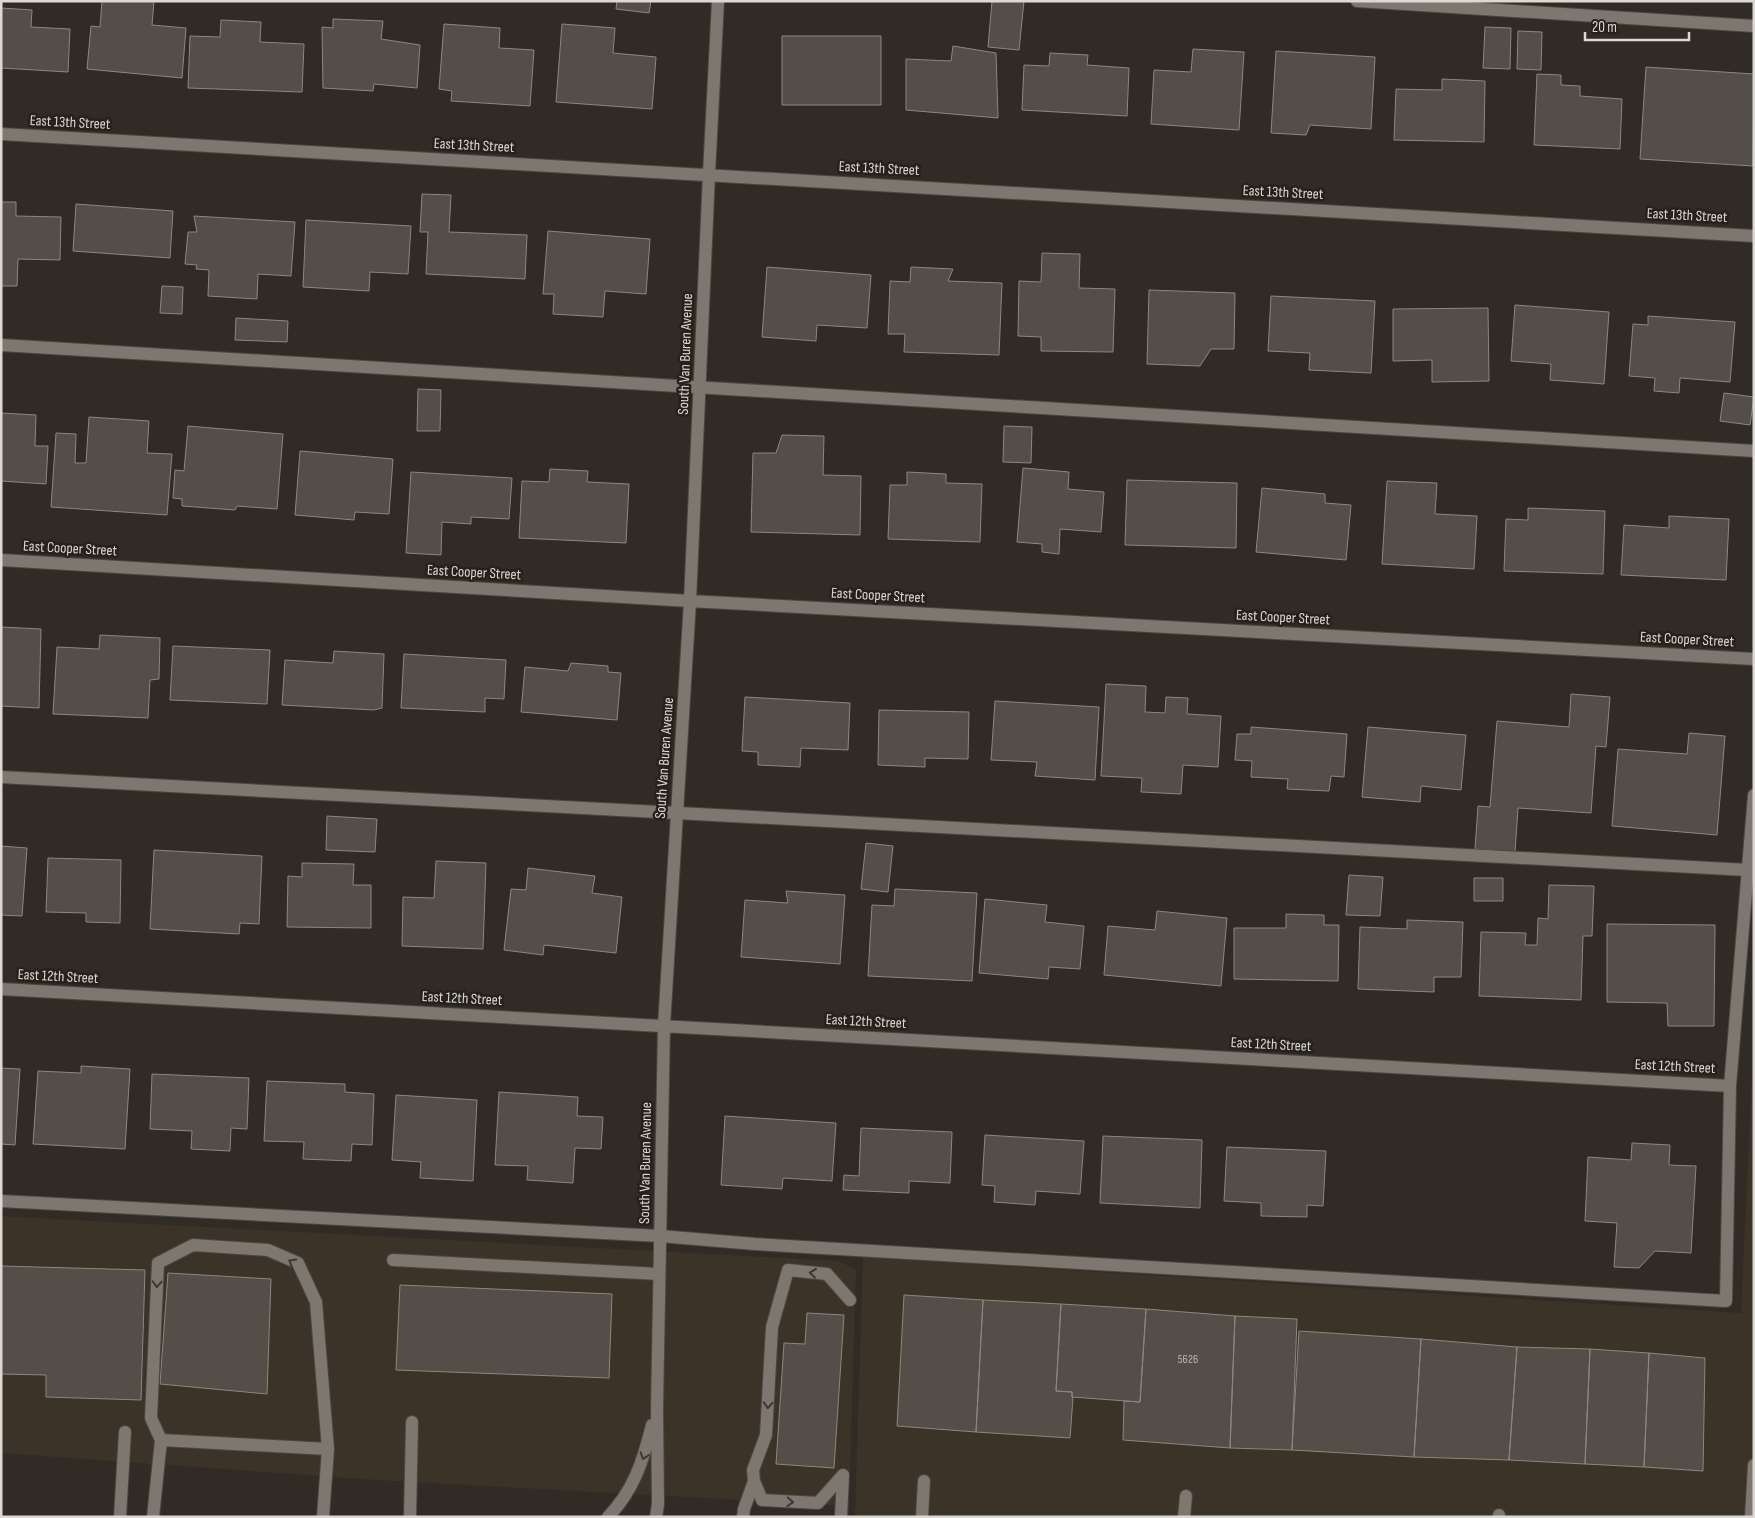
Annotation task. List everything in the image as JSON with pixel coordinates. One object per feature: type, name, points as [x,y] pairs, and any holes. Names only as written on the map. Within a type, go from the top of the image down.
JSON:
[{"type":"street","name":"South Van Buren Avenue","points":[[656,1517],[658,1504],[657,1408],[664,1026],[690,601],[718,1]]},
{"type":"street","points":[[1357,1],[1754,26]]},
{"type":"street","name":"East 13th Street","points":[[1,134],[1754,236]]},
{"type":"street","points":[[1,345],[1754,450]]},
{"type":"street","name":"East Cooper Street","points":[[1,560],[690,601],[1754,659]]},
{"type":"street","points":[[1,777],[1748,870]]},
{"type":"street","points":[[1,1202],[660,1236],[764,1244],[1726,1301],[1730,1086],[1754,795]]},
{"type":"street","name":"East 12th Street","points":[[1,989],[1730,1086]]},
{"type":"street","points":[[153,1517],[161,1440],[151,1418],[158,1263],[193,1245],[268,1250],[298,1263],[316,1302],[328,1449],[322,1517]]},
{"type":"street","points":[[393,1260],[659,1274]]},
{"type":"street","points":[[841,1517],[844,1475],[818,1503],[762,1500],[754,1481],[753,1470],[766,1435],[772,1327],[788,1270],[827,1274],[850,1300]]},
{"type":"street","points":[[608,1517],[632,1488],[645,1456],[657,1408]]},
{"type":"street","points":[[410,1517],[412,1422]]},
{"type":"street","points":[[120,1517],[125,1432]]},
{"type":"street","points":[[161,1440],[328,1449]]},
{"type":"street","points":[[1751,1517],[1754,1465]]},
{"type":"street","points":[[743,1517],[754,1481]]},
{"type":"street","points":[[922,1517],[924,1481]]},
{"type":"street","points":[[1184,1517],[1186,1496]]},
{"type":"shaded area","points":[[1754,1029],[1754,1517],[855,1517],[863,1257],[1741,1313]]},
{"type":"shaded area","points":[[1,1216],[839,1261],[856,1270],[849,1506],[377,1480],[1,1453]]},
{"type":"building","points":[[102,1],[154,1],[152,25],[186,28],[182,78],[87,69],[91,26],[100,27]]},
{"type":"building","points":[[617,1],[651,1],[649,13],[616,9]]},
{"type":"building","points":[[992,1],[1024,1],[1019,50],[988,47]]},
{"type":"building","points":[[1,8],[32,10],[31,27],[70,29],[68,72],[1,68]]},
{"type":"building","points":[[333,19],[383,21],[381,39],[420,45],[417,88],[374,84],[373,91],[323,88],[322,27],[333,28]]},
{"type":"building","points":[[221,20],[261,22],[260,42],[304,44],[302,92],[188,88],[190,36],[220,37]]},
{"type":"building","points":[[444,24],[500,28],[499,48],[534,50],[530,106],[451,101],[452,91],[439,89]]},
{"type":"building","points":[[562,24],[615,28],[613,53],[656,57],[652,109],[556,102]]},
{"type":"building","points":[[1485,27],[1511,28],[1510,69],[1483,68]]},
{"type":"building","points":[[1518,31],[1542,32],[1541,70],[1517,69]]},
{"type":"building","points":[[782,36],[881,36],[881,105],[782,105]]},
{"type":"building","points":[[953,46],[996,53],[998,118],[906,110],[906,59],[951,61]]},
{"type":"building","points":[[1193,49],[1244,52],[1239,130],[1151,124],[1154,70],[1191,72]]},
{"type":"building","points":[[1276,51],[1375,57],[1371,129],[1310,125],[1306,135],[1271,133]]},
{"type":"building","points":[[1050,53],[1088,55],[1087,65],[1129,68],[1127,116],[1022,110],[1024,65],[1049,66]]},
{"type":"building","points":[[1646,67],[1754,74],[1753,166],[1640,159]]},
{"type":"building","points":[[1537,74],[1561,75],[1561,85],[1580,86],[1580,96],[1622,99],[1620,149],[1534,145]]},
{"type":"building","points":[[1442,79],[1485,81],[1484,142],[1394,140],[1396,89],[1442,90]]},
{"type":"building","points":[[422,194],[451,195],[449,232],[527,235],[525,279],[426,274],[428,232],[420,232]]},
{"type":"building","points":[[1,202],[16,202],[16,216],[61,217],[60,260],[18,259],[17,286],[1,286]]},
{"type":"building","points":[[76,204],[173,211],[170,258],[73,251]]},
{"type":"building","points":[[194,216],[295,222],[291,276],[258,274],[257,299],[208,296],[209,270],[196,269],[197,265],[185,264],[188,232],[197,232]]},
{"type":"building","points":[[306,220],[411,226],[408,274],[370,272],[369,291],[303,287]]},
{"type":"building","points":[[548,231],[650,239],[646,294],[605,291],[603,317],[553,314],[554,294],[543,294]]},
{"type":"building","points":[[1042,253],[1080,254],[1079,288],[1115,289],[1113,352],[1041,351],[1041,337],[1018,336],[1019,281],[1041,282]]},
{"type":"building","points":[[767,267],[871,275],[867,328],[817,325],[816,341],[762,337]]},
{"type":"building","points":[[911,267],[953,269],[948,281],[1002,283],[999,355],[904,352],[905,334],[888,334],[890,281],[910,282]]},
{"type":"building","points":[[162,286],[183,287],[182,314],[160,313]]},
{"type":"building","points":[[1149,290],[1235,293],[1234,349],[1211,349],[1200,366],[1147,364]]},
{"type":"building","points":[[1271,296],[1375,301],[1371,373],[1309,370],[1310,353],[1268,351]]},
{"type":"building","points":[[1515,305],[1609,312],[1604,384],[1550,380],[1551,364],[1511,361]]},
{"type":"building","points":[[1488,308],[1489,381],[1432,382],[1432,360],[1393,361],[1393,309]]},
{"type":"building","points":[[1648,316],[1735,322],[1730,382],[1680,378],[1679,393],[1654,391],[1655,378],[1629,376],[1633,324],[1648,325]]},
{"type":"building","points":[[236,318],[288,321],[287,342],[235,340]]},
{"type":"building","points":[[418,389],[441,390],[440,431],[417,431]]},
{"type":"building","points":[[1724,393],[1754,397],[1750,425],[1720,421]]},
{"type":"building","points":[[1,413],[36,415],[35,446],[48,446],[46,484],[1,481]]},
{"type":"building","points":[[89,417],[149,421],[147,453],[172,454],[167,515],[51,507],[56,433],[76,434],[75,463],[86,463]]},
{"type":"building","points":[[188,426],[283,434],[277,509],[237,506],[235,510],[182,506],[182,499],[173,498],[175,470],[184,471]]},
{"type":"building","points":[[1004,426],[1032,427],[1031,463],[1003,462]]},
{"type":"building","points":[[782,435],[824,436],[823,475],[861,476],[860,535],[751,532],[753,453],[776,453]]},
{"type":"building","points":[[300,451],[393,459],[389,514],[355,512],[354,520],[295,515]]},
{"type":"building","points":[[1023,468],[1069,472],[1068,489],[1104,492],[1101,532],[1060,529],[1059,554],[1042,552],[1042,544],[1017,542]]},
{"type":"building","points":[[550,469],[588,471],[587,482],[629,484],[626,543],[519,538],[522,481],[549,482]]},
{"type":"building","points":[[411,472],[512,478],[509,519],[471,517],[471,524],[442,522],[441,555],[406,553]]},
{"type":"building","points":[[907,472],[946,474],[946,483],[982,484],[980,542],[888,539],[890,485],[907,485]]},
{"type":"building","points":[[1127,480],[1237,483],[1236,548],[1125,545]]},
{"type":"building","points":[[1387,481],[1437,483],[1435,514],[1477,516],[1474,569],[1382,564]]},
{"type":"building","points":[[1262,488],[1325,494],[1325,503],[1351,505],[1346,560],[1256,552]]},
{"type":"building","points":[[1528,508],[1605,511],[1603,574],[1504,571],[1506,519],[1528,520]]},
{"type":"building","points":[[1669,516],[1729,519],[1726,580],[1621,575],[1624,525],[1669,528]]},
{"type":"building","points":[[1,627],[41,629],[39,708],[1,706]]},
{"type":"building","points":[[100,635],[160,638],[159,679],[150,680],[148,718],[53,714],[57,647],[99,649]]},
{"type":"building","points":[[173,646],[270,650],[267,704],[170,700]]},
{"type":"building","points":[[334,651],[384,654],[382,708],[374,710],[282,705],[285,660],[333,663]]},
{"type":"building","points":[[404,654],[506,660],[504,699],[485,698],[485,712],[401,708]]},
{"type":"building","points":[[571,663],[608,666],[608,672],[621,673],[617,720],[521,712],[525,667],[568,671]]},
{"type":"building","points":[[1106,684],[1146,686],[1145,712],[1165,713],[1166,697],[1188,698],[1187,714],[1221,716],[1218,767],[1183,765],[1181,794],[1141,792],[1142,778],[1101,776]]},
{"type":"building","points":[[1571,694],[1610,697],[1606,747],[1596,746],[1591,813],[1518,808],[1515,852],[1475,849],[1478,806],[1490,807],[1497,721],[1569,727]]},
{"type":"building","points":[[745,697],[850,703],[848,750],[801,748],[800,767],[758,765],[758,752],[742,751]]},
{"type":"building","points":[[995,701],[1099,707],[1095,780],[1035,776],[1037,762],[991,760]]},
{"type":"building","points":[[879,710],[969,712],[968,759],[925,758],[925,767],[878,765]]},
{"type":"building","points":[[1251,727],[1347,734],[1344,777],[1331,776],[1329,791],[1287,789],[1288,779],[1251,777],[1252,761],[1235,760],[1237,734],[1251,734]]},
{"type":"building","points":[[1368,727],[1466,735],[1461,790],[1421,786],[1420,802],[1362,797]]},
{"type":"building","points":[[1689,733],[1725,736],[1717,835],[1612,826],[1618,749],[1687,754]]},
{"type":"building","points":[[327,816],[377,819],[375,852],[326,850]]},
{"type":"building","points":[[866,843],[893,846],[888,892],[861,889]]},
{"type":"building","points":[[1,846],[27,848],[22,916],[1,915]]},
{"type":"building","points":[[154,850],[262,856],[259,924],[240,923],[239,934],[150,929]]},
{"type":"building","points":[[48,858],[121,860],[120,923],[86,922],[86,913],[46,912]]},
{"type":"building","points":[[436,861],[486,863],[483,949],[402,946],[403,897],[434,898]]},
{"type":"building","points":[[302,863],[354,864],[353,885],[371,885],[371,928],[287,927],[288,876],[302,877]]},
{"type":"building","points":[[528,868],[595,876],[592,893],[622,897],[616,953],[544,945],[543,955],[504,950],[511,889],[526,890]]},
{"type":"building","points":[[1349,875],[1383,877],[1380,916],[1346,915]]},
{"type":"building","points":[[1474,878],[1503,878],[1503,901],[1474,901]]},
{"type":"building","points":[[1549,885],[1594,886],[1592,936],[1583,936],[1581,1000],[1479,996],[1481,932],[1526,933],[1525,945],[1537,945],[1538,918],[1548,919]]},
{"type":"building","points":[[895,889],[977,893],[972,981],[868,976],[872,905],[894,906]]},
{"type":"building","points":[[786,891],[845,895],[840,964],[741,957],[745,900],[788,903]]},
{"type":"building","points":[[985,899],[1047,905],[1045,922],[1084,926],[1080,969],[1049,967],[1048,979],[979,973]]},
{"type":"building","points":[[1157,911],[1227,918],[1221,986],[1104,975],[1108,926],[1155,930]]},
{"type":"building","points":[[1286,914],[1324,915],[1324,925],[1339,925],[1338,981],[1234,979],[1234,928],[1286,928]]},
{"type":"building","points":[[1407,920],[1463,922],[1461,977],[1434,977],[1434,992],[1358,989],[1360,927],[1407,929]]},
{"type":"building","points":[[1607,924],[1715,925],[1714,1026],[1668,1026],[1667,1003],[1607,1002]]},
{"type":"building","points":[[81,1066],[130,1069],[125,1149],[33,1144],[38,1071],[81,1073]]},
{"type":"building","points":[[1,1068],[20,1069],[15,1145],[1,1144]]},
{"type":"building","points":[[152,1074],[249,1078],[247,1129],[231,1128],[230,1151],[191,1149],[192,1131],[150,1129]]},
{"type":"building","points":[[267,1081],[345,1084],[345,1092],[374,1094],[372,1145],[352,1144],[351,1161],[303,1159],[304,1142],[264,1141]]},
{"type":"building","points":[[499,1092],[578,1097],[577,1116],[603,1117],[601,1149],[575,1148],[573,1183],[527,1180],[528,1166],[495,1165]]},
{"type":"building","points":[[396,1095],[477,1100],[473,1181],[420,1178],[421,1162],[392,1160]]},
{"type":"building","points":[[725,1116],[836,1123],[832,1181],[783,1178],[782,1189],[721,1185]]},
{"type":"building","points":[[861,1128],[952,1132],[950,1183],[909,1181],[909,1193],[843,1190],[844,1175],[859,1176]]},
{"type":"building","points":[[985,1135],[1084,1141],[1080,1194],[1036,1191],[1035,1205],[994,1202],[995,1186],[982,1185]]},
{"type":"building","points":[[1103,1136],[1202,1140],[1200,1208],[1100,1203]]},
{"type":"building","points":[[1632,1143],[1670,1145],[1669,1165],[1696,1166],[1691,1253],[1655,1251],[1639,1268],[1614,1267],[1617,1223],[1585,1221],[1588,1157],[1631,1160]]},
{"type":"building","points":[[1227,1147],[1326,1151],[1323,1206],[1307,1205],[1307,1217],[1261,1216],[1261,1203],[1224,1201]]},
{"type":"building","points":[[1,1266],[145,1270],[141,1400],[46,1397],[46,1375],[1,1374]]},
{"type":"building","points":[[168,1273],[271,1279],[267,1394],[160,1384]]},
{"type":"building","points":[[400,1285],[612,1294],[609,1378],[396,1370]]},
{"type":"building","points":[[904,1295],[983,1300],[976,1432],[897,1426]]},
{"type":"building","points":[[983,1300],[1061,1304],[1056,1391],[1072,1392],[1070,1438],[976,1432]]},
{"type":"building","points":[[1061,1304],[1146,1309],[1140,1402],[1072,1397],[1072,1392],[1056,1391]]},
{"type":"building","points":[[1146,1309],[1235,1316],[1230,1448],[1123,1440],[1124,1401],[1140,1402]]},
{"type":"building","points":[[807,1313],[844,1315],[834,1468],[776,1464],[784,1343],[805,1344]]},
{"type":"building","points":[[1235,1316],[1297,1319],[1292,1450],[1230,1448]]},
{"type":"building","points":[[1299,1331],[1421,1339],[1414,1457],[1292,1450]]},
{"type":"building","points":[[1421,1339],[1517,1347],[1509,1460],[1414,1457]]},
{"type":"building","points":[[1517,1347],[1590,1349],[1585,1464],[1509,1460]]},
{"type":"building","points":[[1590,1349],[1649,1353],[1644,1467],[1585,1464]]},
{"type":"building","points":[[1649,1353],[1705,1358],[1703,1471],[1644,1467]]}]
